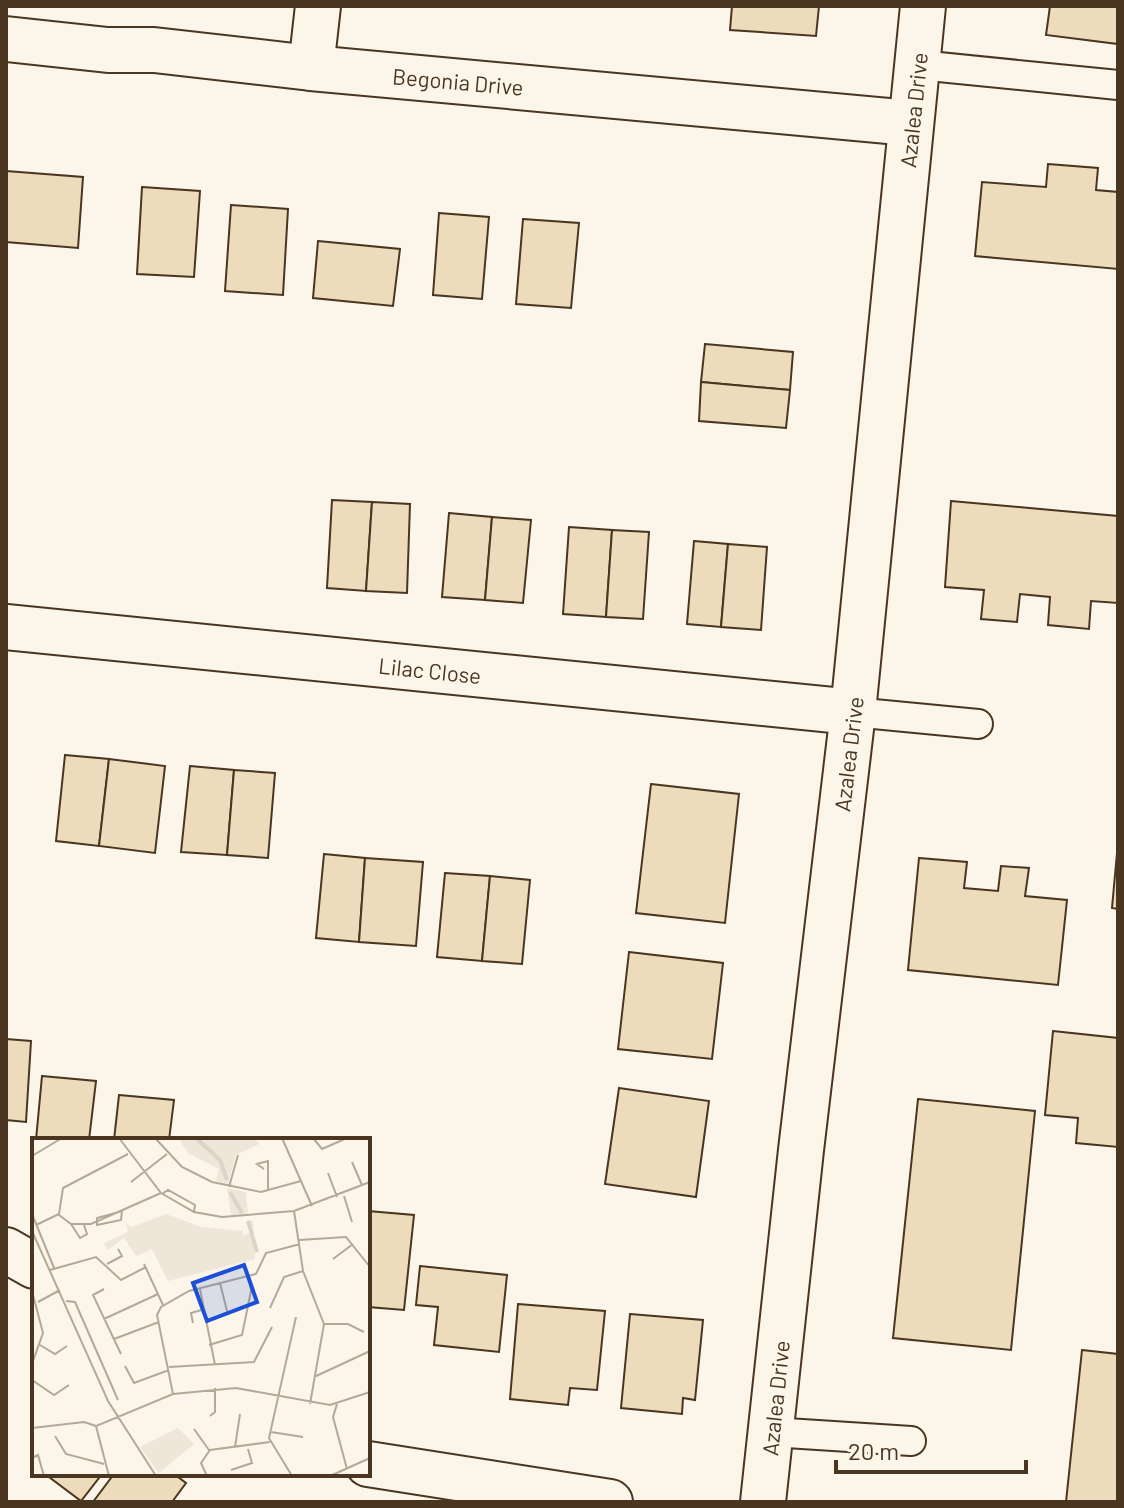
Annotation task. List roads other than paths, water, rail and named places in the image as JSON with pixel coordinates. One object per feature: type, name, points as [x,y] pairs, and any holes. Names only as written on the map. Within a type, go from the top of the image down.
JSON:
[{"type":"street","points":[[311,68],[318,6]]},
{"type":"street","name":"Azalea Drive","points":[[763,1502],[853,712],[923,6]]},
{"type":"street","name":"Begonia Drive","points":[[6,39],[108,50],[154,50],[311,68],[910,123]]},
{"type":"street","name":"Lilac Close","points":[[6,627],[853,712]]},
{"type":"street","points":[[6,1250],[32,1265]]},
{"type":"street","points":[[370,1464],[610,1502]]},
{"type":"lane","points":[[919,65],[1118,85]]},
{"type":"lane","points":[[853,712],[978,724]]},
{"type":"lane","points":[[771,1432],[911,1441]]}]
